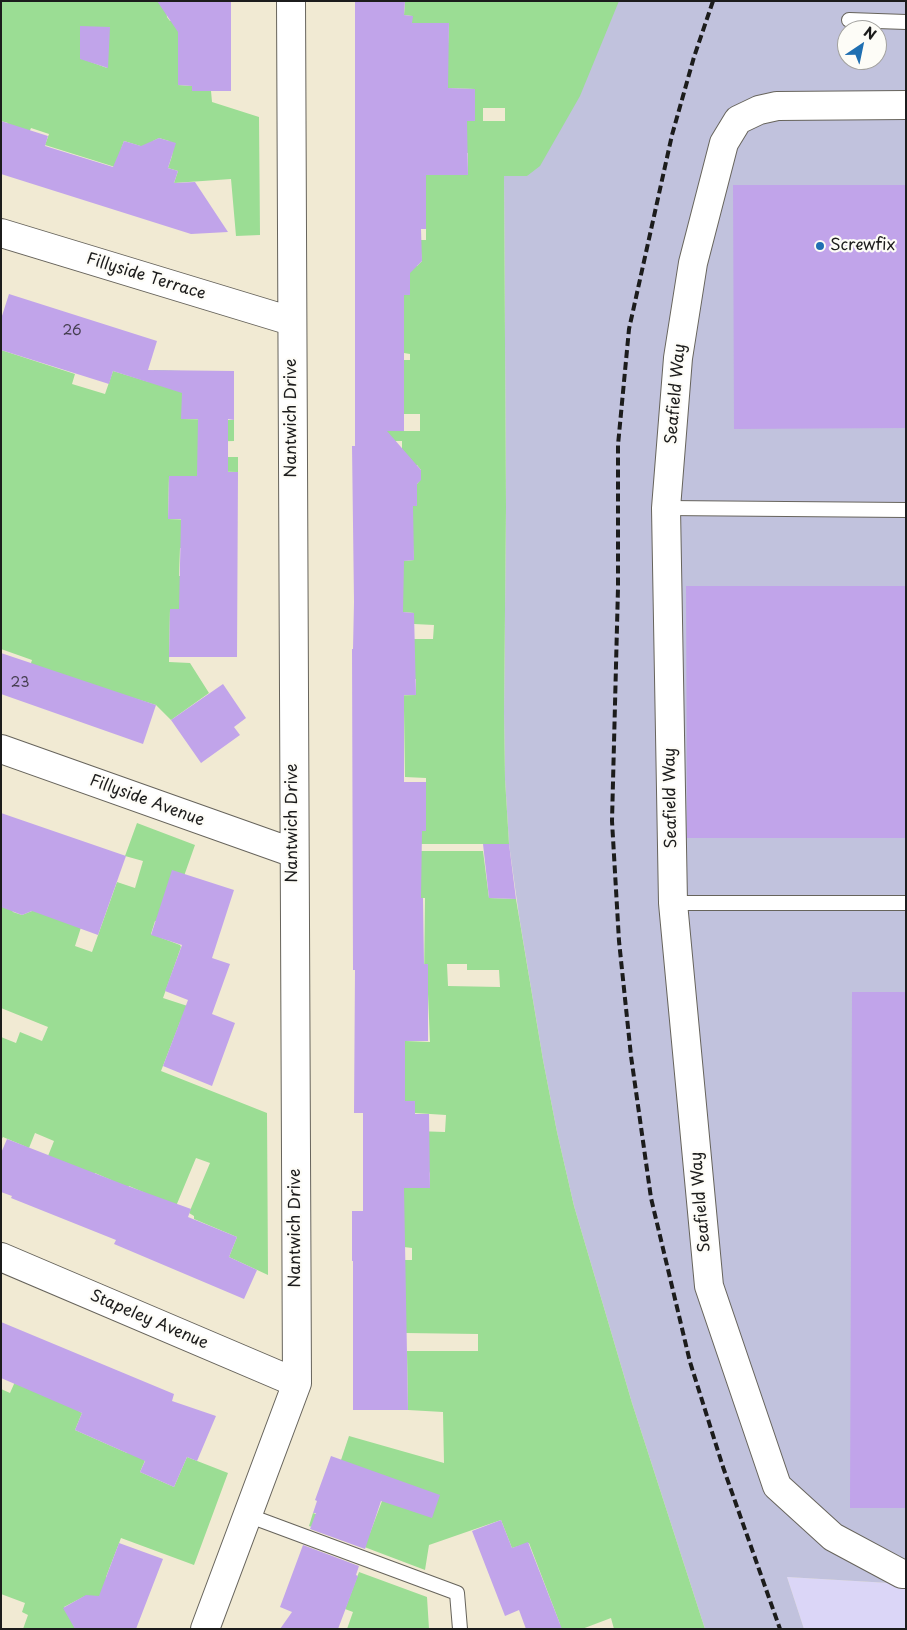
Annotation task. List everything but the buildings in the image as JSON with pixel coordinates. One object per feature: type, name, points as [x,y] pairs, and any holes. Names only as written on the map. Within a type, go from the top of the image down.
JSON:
[{"type":"street","name":"Nantwich Drive","points":[[205,1629],[297,1382],[291,1]]},
{"type":"street","name":"Seafield Way","points":[[906,105],[777,106],[759,110],[738,120],[724,143],[693,263],[678,358],[666,508],[673,903],[709,1286],[777,1486],[833,1537],[902,1574],[906,1574]]},
{"type":"street","name":"Fillyside Terrace","points":[[1,233],[291,321]]},
{"type":"street","name":"Fillyside Avenue","points":[[1,749],[294,853]]},
{"type":"street","name":"Stapeley Avenue","points":[[1,1257],[297,1382]]},
{"type":"lane","points":[[887,21],[906,22]]},
{"type":"lane","points":[[666,508],[906,510]]},
{"type":"lane","points":[[673,903],[906,903]]},
{"type":"lane","points":[[247,1515],[457,1593],[460,1629]]},
{"type":"shaded area","points":[[617,1],[906,1],[906,1584],[787,1577],[804,1629],[705,1629],[632,1403],[574,1206],[557,1132],[519,916],[509,844],[505,779],[504,176],[527,176]]},
{"type":"shaded area","points":[[787,1577],[906,1584],[906,1629],[804,1629]]},
{"type":"green space","points":[[1,1],[176,1],[166,7],[167,17],[170,21],[191,21],[192,59],[178,60],[178,85],[192,86],[192,91],[211,91],[212,102],[259,117],[260,235],[236,236],[231,179],[174,183],[178,171],[168,168],[173,147],[169,141],[159,138],[153,141],[150,149],[124,141],[115,167],[45,145],[49,134],[31,128],[26,140],[5,133],[8,123],[1,121]],"holes":[[[80,26],[107,68],[80,58]]]},
{"type":"green space","points":[[405,1],[619,1],[580,96],[540,166],[527,176],[504,176],[506,507],[504,713],[505,779],[509,844],[382,844],[382,831],[426,830],[426,778],[405,777],[404,710],[378,696],[416,695],[416,679],[405,679],[404,639],[433,639],[434,625],[414,624],[414,613],[403,612],[402,561],[414,560],[413,548],[402,506],[417,506],[417,484],[421,479],[421,470],[417,465],[402,465],[402,441],[385,441],[385,429],[420,431],[420,414],[404,414],[404,379],[377,360],[410,360],[410,354],[404,353],[404,308],[376,308],[376,295],[410,295],[410,289],[405,289],[405,266],[417,266],[422,261],[421,253],[405,240],[426,240],[426,175],[468,175],[468,153],[431,153],[475,108],[475,89],[446,88],[449,24],[412,24],[412,16],[404,15]],"holes":[[[483,108],[505,108],[505,121],[483,121]]]},
{"type":"green space","points":[[1,350],[75,374],[72,384],[105,394],[113,371],[149,382],[154,370],[182,371],[182,419],[234,420],[234,441],[198,442],[228,457],[238,457],[238,472],[198,471],[197,476],[169,476],[168,519],[197,520],[196,548],[180,548],[179,576],[196,576],[185,609],[170,610],[169,662],[190,663],[209,693],[171,720],[156,705],[30,666],[32,660],[1,649]]},
{"type":"green space","points":[[137,823],[195,845],[167,924],[155,921],[151,934],[181,947],[163,998],[212,1014],[180,1022],[161,1071],[267,1113],[268,1275],[229,1257],[237,1237],[194,1219],[194,1216],[189,1213],[210,1163],[196,1158],[174,1211],[143,1192],[129,1186],[111,1228],[111,1180],[95,1173],[90,1184],[48,1156],[54,1141],[35,1133],[29,1148],[3,1137],[1,1140],[1,1037],[16,1043],[20,1032],[42,1041],[48,1027],[1,1008],[1,855],[7,902],[13,912],[22,915],[32,911],[86,912],[75,946],[92,952],[117,882],[135,888],[143,861],[125,856]]},
{"type":"green space","points":[[404,851],[483,851],[489,898],[516,899],[543,1060],[574,1206],[632,1403],[705,1629],[614,1629],[611,1618],[582,1629],[549,1629],[560,1624],[529,1543],[512,1548],[501,1520],[429,1545],[425,1570],[309,1526],[313,1513],[370,1533],[382,1501],[341,1460],[349,1436],[444,1463],[443,1412],[408,1410],[407,1351],[478,1351],[478,1334],[406,1333],[404,1260],[412,1260],[412,1248],[404,1247],[388,1188],[430,1188],[430,1174],[415,1131],[445,1132],[446,1115],[415,1113],[415,1101],[405,1101],[405,1041],[430,1042],[428,994],[424,986],[425,898],[421,898],[421,874],[405,873]],"holes":[[[447,964],[467,964],[467,970],[499,970],[500,987],[448,986]]]},
{"type":"green space","points":[[18,1375],[82,1413],[75,1430],[127,1453],[153,1442],[140,1472],[174,1487],[187,1457],[228,1473],[194,1565],[121,1538],[106,1577],[121,1598],[85,1596],[64,1607],[76,1629],[23,1629],[28,1615],[22,1612],[25,1603],[1,1594],[1,1389],[10,1393]]},
{"type":"green space","points":[[359,1572],[427,1597],[429,1629],[347,1629],[353,1612],[345,1609]]},
{"type":"railway","points":[[713,1],[694,57],[672,135],[629,329],[618,445],[618,588],[612,821],[619,941],[631,1056],[651,1198],[690,1362],[723,1467],[780,1629]]},
{"type":"place","name":"Screwfix","points":[[820,246]]}]
